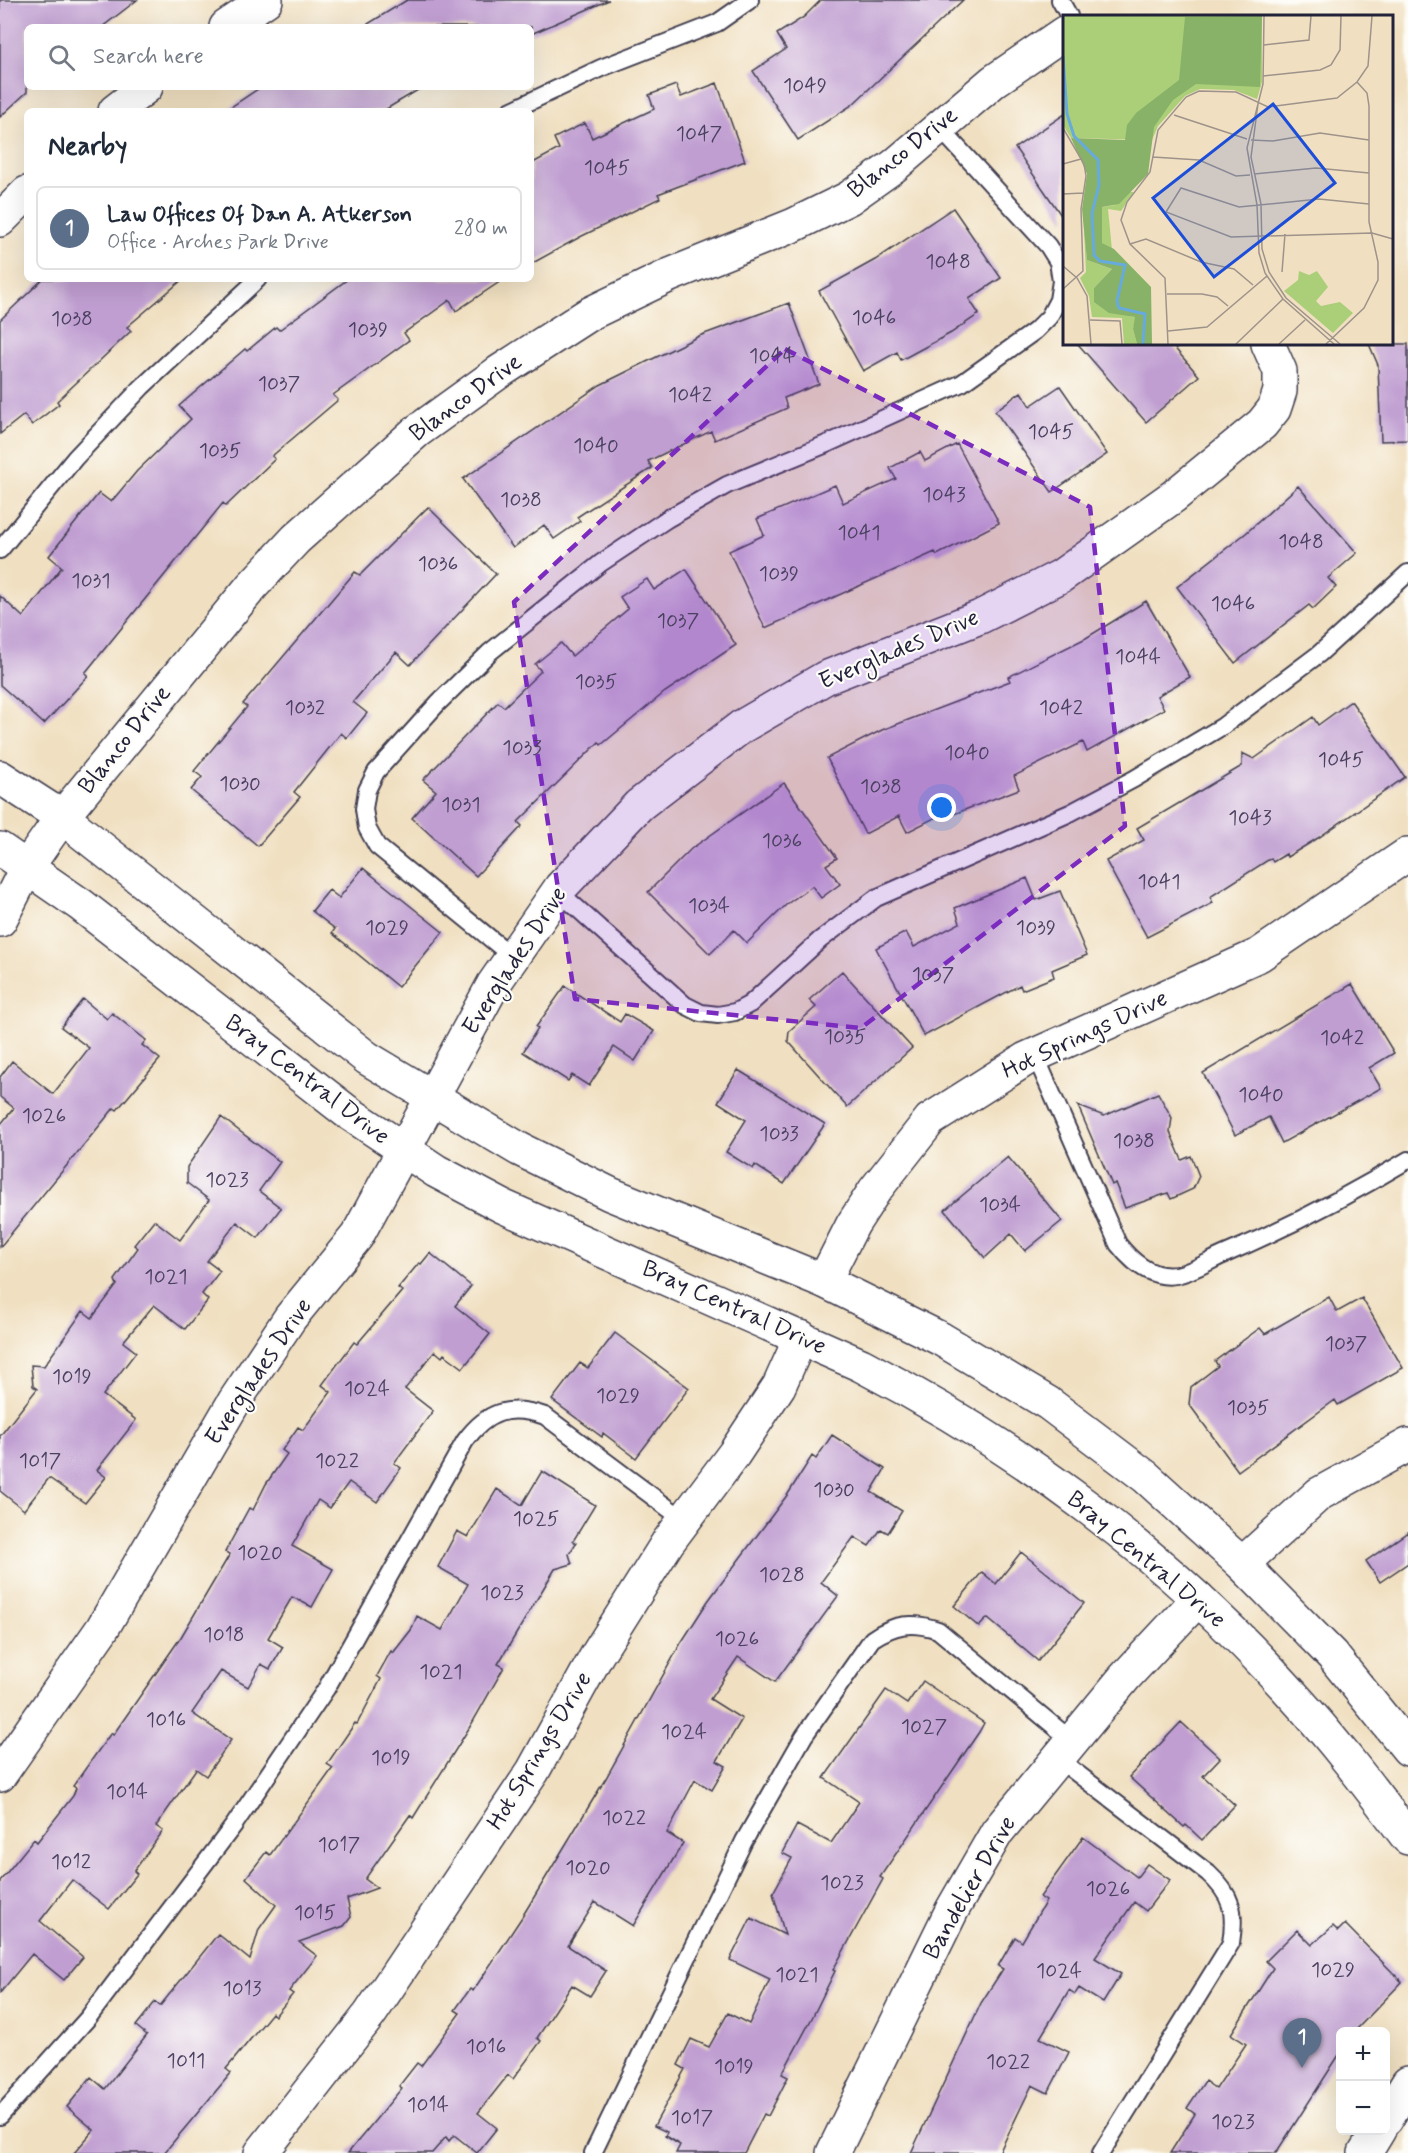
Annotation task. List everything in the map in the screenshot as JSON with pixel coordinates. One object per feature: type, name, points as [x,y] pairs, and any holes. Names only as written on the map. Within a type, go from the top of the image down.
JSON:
[{"type":"street","points":[[230,24],[266,0]]},
{"type":"street","name":"Blanco Drive","points":[[0,920],[27,867],[62,817],[252,586],[296,538],[416,432],[499,372],[589,314],[670,275],[794,225],[849,198],[894,166],[938,126],[994,81],[1063,34]]},
{"type":"street","points":[[119,108],[142,90]]},
{"type":"street","points":[[0,220],[24,195]]},
{"type":"street","name":"Everglades Drive","points":[[0,1775],[102,1629],[234,1402],[290,1318],[357,1236],[493,985],[558,891],[639,805],[741,727],[825,678],[981,617],[1061,576],[1121,535],[1201,474],[1262,424],[1274,409],[1280,371],[1268,345]]},
{"type":"street","points":[[0,777],[62,817],[368,1058],[433,1098],[519,1149],[610,1194],[824,1281],[941,1339],[1048,1403],[1146,1477],[1242,1564],[1332,1655],[1408,1749]]},
{"type":"street","name":"Bray Central Drive","points":[[0,849],[81,905],[319,1092],[403,1151],[502,1206],[801,1337],[918,1395],[1014,1454],[1107,1521],[1198,1599],[1291,1693],[1408,1838]]},
{"type":"street","name":"Hot Springs Drive","points":[[824,1281],[853,1224],[875,1190],[930,1120],[1035,1055],[1259,956],[1408,854]]},
{"type":"street","name":"Hot Springs Drive","points":[[261,2153],[326,2072],[414,1950],[533,1771],[597,1655],[684,1520],[734,1454],[779,1386],[801,1337]]},
{"type":"street","points":[[1242,1564],[1319,1494],[1408,1445]]},
{"type":"street","name":"Bandelier Drive","points":[[833,2153],[952,1910],[998,1832],[1125,1677],[1198,1599]]},
{"type":"street","points":[[1390,2112],[1408,2083]]},
{"type":"street","points":[[1365,2153],[1375,2135]]},
{"type":"lane","points":[[516,108],[601,68],[717,23],[750,0]]},
{"type":"lane","points":[[1060,0],[1068,15]]},
{"type":"lane","points":[[513,957],[377,846],[367,828],[364,809],[367,790],[376,772],[438,703],[490,652],[601,563],[667,519],[727,485],[830,443],[962,383],[1035,331],[1049,317],[1058,300],[1061,281],[1058,262],[1048,246],[938,126]]},
{"type":"lane","points":[[0,550],[75,458],[142,387],[255,282]]},
{"type":"lane","points":[[558,891],[685,1005],[709,1014],[735,1012],[750,1004],[820,940],[876,898],[1070,813],[1134,779],[1223,726],[1319,654],[1408,573]]},
{"type":"lane","points":[[1035,1055],[1118,1245],[1131,1262],[1152,1272],[1176,1275],[1247,1245],[1344,1198],[1408,1160]]},
{"type":"lane","points":[[0,2116],[88,2018],[234,1825],[326,1689],[476,1426],[491,1416],[509,1410],[527,1410],[544,1416],[684,1520]]},
{"type":"lane","points":[[592,2153],[744,1841],[804,1736],[872,1639],[887,1629],[904,1624],[921,1624],[938,1629],[1064,1749],[1208,1873],[1222,1887],[1231,1904],[1234,1923],[1230,1943],[1101,2153]]},
{"type":"highlighted area","points":[[785,349],[1090,507],[1125,826],[861,1028],[575,999],[514,602]]},
{"type":"building","points":[[0,0],[137,0],[106,24],[24,24],[24,90],[27,92],[0,117]]},
{"type":"building","points":[[407,0],[609,0],[534,33],[534,24],[368,24]]},
{"type":"building","points":[[821,0],[963,0],[852,105],[798,140],[753,71],[786,49],[777,34],[804,17]]},
{"type":"building","points":[[717,83],[745,161],[658,194],[660,198],[534,262],[534,162],[559,149],[554,138],[585,123],[592,138],[654,109],[649,95],[676,85],[681,97]]},
{"type":"building","points":[[256,90],[418,90],[388,108],[230,108]]},
{"type":"building","points":[[1063,115],[1063,218],[1015,148]]},
{"type":"building","points":[[953,208],[1001,278],[969,299],[979,314],[951,333],[901,360],[897,352],[863,371],[819,291],[875,260]]},
{"type":"building","points":[[40,282],[180,282],[127,327],[131,331],[57,401],[59,404],[32,425],[24,415],[0,434],[0,320]]},
{"type":"building","points":[[344,282],[500,282],[456,311],[450,300],[404,333],[409,340],[333,395],[338,400],[272,456],[275,459],[226,506],[223,503],[85,673],[88,676],[44,724],[0,685],[0,596],[23,617],[62,567],[49,556],[99,493],[111,502],[137,471],[191,419],[179,406],[245,349],[247,351],[276,327],[279,330]]},
{"type":"building","points":[[789,303],[819,384],[784,398],[787,408],[715,440],[711,431],[648,461],[652,468],[577,517],[580,521],[554,539],[544,525],[513,548],[463,479],[600,385],[699,336]]},
{"type":"building","points":[[1408,344],[1408,440],[1381,441],[1378,365],[1369,345]]},
{"type":"building","points":[[1079,345],[1172,345],[1199,376],[1146,422]]},
{"type":"building","points":[[1060,386],[1107,454],[1052,492],[995,411],[1021,392],[1030,406]]},
{"type":"building","points":[[957,444],[999,523],[937,555],[935,552],[765,628],[729,551],[764,535],[757,519],[835,485],[843,503],[896,479],[890,468],[920,452],[925,461]]},
{"type":"building","points":[[1298,486],[1357,553],[1328,578],[1336,587],[1313,609],[1309,605],[1235,663],[1177,587],[1246,533]]},
{"type":"building","points":[[428,507],[496,574],[410,665],[396,652],[353,702],[367,713],[347,738],[341,733],[294,792],[300,797],[258,846],[191,790],[202,777],[194,771],[247,707],[243,704],[355,572],[360,575]]},
{"type":"building","points":[[686,569],[736,645],[665,692],[601,745],[599,742],[518,822],[522,826],[476,876],[412,818],[436,791],[423,780],[498,702],[504,707],[541,671],[535,664],[561,643],[572,656],[628,609],[620,597],[647,579],[654,590]]},
{"type":"building","points":[[1146,601],[1190,677],[1157,696],[1164,709],[1087,752],[1083,742],[1014,776],[1019,789],[954,814],[952,809],[907,832],[899,816],[865,834],[827,758],[882,730],[1010,681],[1008,677],[1086,638]]},
{"type":"building","points":[[1351,701],[1405,777],[1318,838],[1287,857],[1286,854],[1273,862],[1271,858],[1210,897],[1213,903],[1147,937],[1106,861],[1144,840],[1137,828],[1242,766],[1242,753],[1254,759],[1313,717],[1318,725]]},
{"type":"building","points":[[784,783],[837,858],[826,865],[840,884],[821,898],[812,886],[787,904],[747,943],[734,930],[710,954],[648,892],[691,849]]},
{"type":"building","points":[[363,868],[443,932],[398,987],[332,933],[335,929],[312,911],[329,890],[339,898]]},
{"type":"building","points":[[1027,878],[1036,900],[1060,891],[1087,955],[1052,970],[1054,977],[1022,990],[1020,985],[924,1036],[876,948],[906,932],[914,947],[960,923],[955,908]]},
{"type":"building","points":[[842,971],[912,1048],[847,1107],[788,1041],[789,1031],[816,1007],[809,1000]]},
{"type":"building","points":[[1352,984],[1394,1053],[1369,1068],[1381,1088],[1282,1143],[1269,1117],[1235,1135],[1203,1073]]},
{"type":"building","points":[[565,986],[620,1022],[625,1014],[654,1031],[635,1061],[614,1047],[589,1086],[572,1075],[568,1081],[523,1052],[538,1028],[536,1027]]},
{"type":"building","points":[[83,999],[107,1019],[112,1013],[146,1040],[142,1045],[160,1059],[117,1110],[114,1108],[0,1247],[0,1125],[14,1108],[0,1097],[0,1077],[12,1061],[53,1094],[89,1048],[61,1027]]},
{"type":"building","points":[[738,1070],[825,1124],[784,1184],[755,1165],[753,1169],[726,1152],[746,1120],[718,1102]]},
{"type":"building","points":[[1158,1093],[1172,1118],[1170,1132],[1182,1160],[1191,1156],[1199,1176],[1193,1189],[1171,1199],[1168,1193],[1125,1208],[1115,1183],[1112,1185],[1078,1106],[1104,1116]]},
{"type":"building","points":[[221,1117],[280,1162],[259,1191],[281,1208],[258,1238],[237,1222],[207,1261],[220,1271],[202,1294],[208,1300],[185,1329],[154,1305],[123,1342],[136,1352],[103,1395],[136,1420],[97,1470],[106,1477],[85,1503],[49,1478],[24,1510],[0,1491],[0,1436],[37,1389],[33,1386],[31,1365],[44,1366],[83,1311],[92,1318],[117,1285],[115,1280],[138,1248],[134,1245],[154,1220],[180,1240],[209,1200],[187,1183],[187,1167]]},
{"type":"building","points":[[1008,1157],[1062,1221],[1025,1251],[1011,1234],[985,1258],[945,1210]]},
{"type":"building","points":[[430,1253],[471,1286],[455,1306],[490,1334],[463,1368],[444,1354],[442,1357],[435,1351],[405,1389],[433,1411],[394,1463],[401,1468],[377,1502],[349,1482],[330,1508],[318,1500],[292,1546],[333,1569],[312,1607],[292,1597],[268,1638],[283,1647],[270,1669],[261,1664],[248,1687],[221,1671],[192,1713],[231,1740],[206,1776],[196,1769],[156,1826],[163,1831],[134,1871],[137,1874],[109,1909],[72,1880],[40,1921],[83,1957],[64,1980],[32,1954],[0,1993],[0,1881],[34,1839],[37,1842],[73,1796],[76,1788],[73,1786],[111,1733],[113,1735],[181,1637],[230,1554],[225,1552],[249,1508],[253,1510],[266,1484],[287,1454],[282,1450],[298,1427],[303,1430],[331,1392],[322,1385],[354,1342],[357,1344],[402,1291],[398,1288]]},
{"type":"building","points":[[1329,1297],[1337,1312],[1362,1298],[1403,1368],[1338,1405],[1335,1400],[1238,1471],[1189,1404],[1191,1387],[1218,1366],[1215,1361],[1260,1328],[1265,1334]]},
{"type":"building","points":[[615,1333],[689,1388],[636,1458],[603,1433],[602,1437],[552,1400],[580,1363],[588,1368]]},
{"type":"building","points":[[832,1435],[885,1469],[871,1492],[902,1511],[888,1533],[881,1529],[869,1546],[854,1537],[821,1582],[838,1596],[775,1682],[738,1657],[710,1699],[742,1719],[717,1761],[726,1766],[712,1790],[695,1780],[667,1833],[683,1843],[633,1926],[595,1902],[568,1946],[606,1971],[590,1996],[572,1985],[537,2038],[541,2041],[513,2079],[508,2075],[478,2113],[497,2128],[477,2153],[454,2135],[449,2141],[446,2137],[432,2153],[348,2153],[402,2088],[399,2086],[417,2063],[421,2066],[460,2013],[455,2010],[470,1989],[473,1991],[522,1917],[606,1778],[681,1643],[708,1601],[788,1494],[812,1456],[816,1459]]},
{"type":"building","points":[[542,1471],[595,1505],[573,1541],[576,1543],[569,1554],[572,1564],[555,1569],[498,1664],[504,1667],[471,1725],[413,1818],[410,1815],[365,1879],[377,1888],[347,1899],[351,1917],[344,1926],[299,1942],[317,1956],[289,1991],[293,1994],[275,2016],[272,2013],[226,2069],[231,2073],[164,2153],[74,2153],[94,2130],[67,2107],[91,2077],[105,2089],[147,2035],[136,2026],[155,2002],[160,2006],[218,1934],[250,1960],[259,1929],[276,1905],[246,1878],[266,1852],[270,1855],[333,1768],[327,1764],[355,1723],[357,1724],[381,1679],[377,1676],[391,1651],[393,1653],[411,1630],[417,1616],[442,1630],[468,1584],[438,1567],[457,1531],[468,1537],[497,1489],[522,1505]]},
{"type":"building","points":[[1408,1532],[1408,1563],[1380,1582],[1366,1561]]},
{"type":"building","points":[[1021,1552],[1084,1603],[1038,1661],[987,1618],[979,1627],[954,1606],[982,1572],[996,1584]]},
{"type":"building","points":[[923,1681],[984,1723],[880,1877],[883,1879],[833,1970],[835,1971],[812,2018],[782,2074],[788,2077],[768,2116],[764,2114],[744,2153],[676,2153],[680,2145],[665,2136],[667,2132],[654,2126],[685,2069],[678,2065],[691,2039],[709,2047],[728,2013],[749,2024],[770,1979],[730,1960],[751,1918],[785,1935],[773,1893],[792,1858],[782,1853],[797,1825],[831,1843],[859,1802],[824,1778],[886,1690],[907,1704]]},
{"type":"building","points":[[1181,1722],[1220,1758],[1203,1776],[1235,1805],[1202,1840],[1186,1825],[1184,1827],[1129,1777]]},
{"type":"building","points":[[1083,1837],[1137,1877],[1147,1864],[1170,1880],[1146,1911],[1134,1902],[1095,1958],[1121,1974],[1103,2003],[1079,1988],[1075,1994],[1069,1990],[1040,2038],[1069,2052],[1048,2093],[1032,2085],[999,2153],[911,2153],[981,2003],[1003,1969],[998,1966],[1015,1937],[1022,1942],[1046,1901],[1040,1897]]},
{"type":"building","points":[[1345,1924],[1402,1982],[1359,2027],[1336,2027],[1336,2060],[1276,2153],[1170,2153],[1195,2114],[1187,2108],[1205,2081],[1216,2089],[1246,2044],[1231,2034],[1273,1968],[1266,1961],[1297,1930],[1312,1945],[1333,1926],[1338,1931]]},
{"type":"place","name":"Law Offices Of Dan A. Atkerson","points":[[1302,2068]]}]
